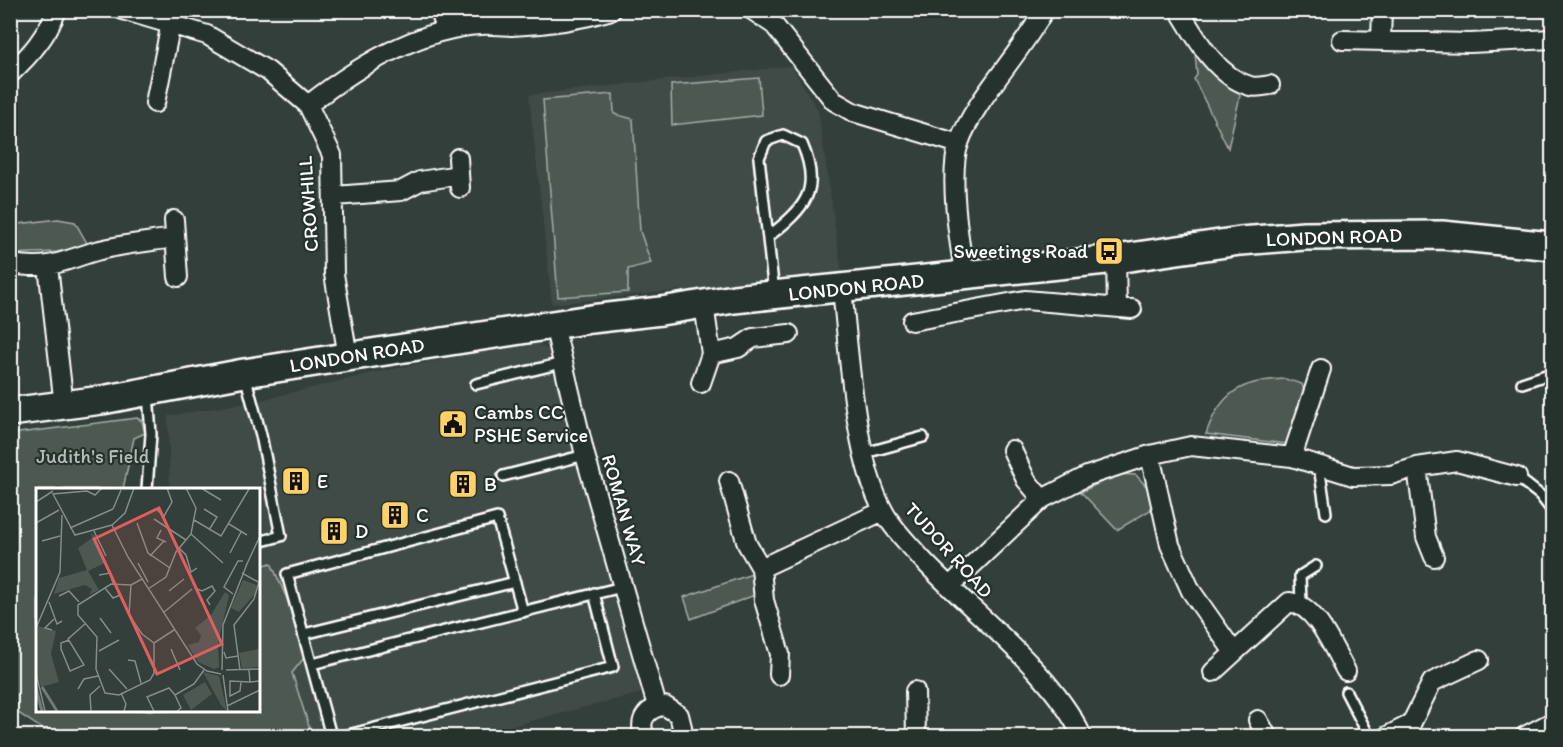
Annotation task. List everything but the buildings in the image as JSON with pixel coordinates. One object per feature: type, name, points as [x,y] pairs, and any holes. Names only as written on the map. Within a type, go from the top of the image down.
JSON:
[{"type":"street","points":[[10,74],[34,51],[49,30],[57,10]]},
{"type":"street","name":"CROWHILL","points":[[123,10],[207,35],[268,71],[308,105],[332,155],[334,274],[348,357]]},
{"type":"street","points":[[440,10],[446,30]]},
{"type":"street","points":[[308,105],[341,79],[418,40],[446,30],[480,25],[514,26],[575,21],[612,10]]},
{"type":"street","points":[[752,10],[774,25],[834,101],[853,112],[959,144]]},
{"type":"street","points":[[965,277],[954,168],[959,144],[969,122],[1033,32],[1044,10]]},
{"type":"street","points":[[1179,10],[1200,43],[1224,71],[1256,89]]},
{"type":"street","points":[[1381,40],[1382,10]]},
{"type":"street","points":[[155,103],[171,23]]},
{"type":"street","points":[[1342,40],[1470,43],[1552,39]]},
{"type":"street","points":[[334,196],[401,191],[420,181],[459,174]]},
{"type":"street","points":[[10,264],[48,266],[63,264],[96,251],[174,229],[178,277]]},
{"type":"street","name":"LONDON ROAD","points":[[10,412],[64,406],[244,373],[704,304],[965,277],[1240,241],[1304,236],[1442,235],[1552,246]]},
{"type":"street","name":"LONDON ROAD","points":[[912,321],[1025,300],[1125,308],[1116,259]]},
{"type":"street","points":[[48,266],[64,406]]},
{"type":"street","name":"TUDOR ROAD","points":[[842,289],[855,408],[865,453],[883,511],[893,526],[949,587],[1027,662],[1073,717],[1082,736]]},
{"type":"street","points":[[700,383],[711,354],[704,304]]},
{"type":"street","name":"ROMAN WAY","points":[[554,325],[585,455],[657,706]]},
{"type":"street","name":"LONDON ROAD","points":[[711,354],[738,348],[753,338],[789,334]]},
{"type":"street","points":[[1292,457],[1321,369]]},
{"type":"street","points":[[949,587],[1042,499],[1087,476],[1150,455],[1204,446],[1292,457],[1353,477],[1391,475],[1417,467],[1457,461],[1511,471]]},
{"type":"street","points":[[1012,450],[1026,480],[1042,499]]},
{"type":"street","points":[[1150,455],[1170,545],[1191,591],[1233,651]]},
{"type":"street","points":[[1417,467],[1426,537],[1434,557]]},
{"type":"street","points":[[729,481],[747,544],[761,568],[764,600],[780,654],[779,675]]},
{"type":"street","points":[[761,568],[883,511]]},
{"type":"street","points":[[1213,672],[1233,651],[1289,602],[1301,603],[1310,611],[1347,671]]},
{"type":"street","points":[[1387,736],[1411,724],[1432,682],[1479,660]]},
{"type":"street","points":[[915,692],[916,736]]},
{"type":"street","points":[[645,736],[642,729],[645,716],[657,706],[669,707],[679,715],[682,727],[679,736]]},
{"type":"street","points":[[1258,720],[1267,736]]},
{"type":"street","points":[[1525,736],[1552,722]]},
{"type":"lane","points":[[769,236],[796,215],[810,192],[811,165],[802,144],[783,135],[766,141],[759,158],[774,295]]},
{"type":"lane","points":[[476,384],[562,363]]},
{"type":"lane","points":[[244,373],[261,435],[281,536],[260,541]]},
{"type":"lane","points":[[1522,383],[1552,373]]},
{"type":"lane","points":[[147,392],[152,423],[147,488]]},
{"type":"lane","points":[[865,453],[923,437]]},
{"type":"lane","points":[[503,476],[585,455]]},
{"type":"lane","points":[[1319,466],[1326,513]]},
{"type":"lane","points":[[1511,471],[1540,495],[1550,508]]},
{"type":"lane","points":[[331,736],[287,574],[497,518],[523,612]]},
{"type":"lane","points":[[1301,603],[1300,576],[1316,566]]},
{"type":"lane","points":[[304,634],[515,582]]},
{"type":"lane","points":[[312,664],[622,587]]},
{"type":"lane","points":[[344,736],[613,667],[594,593]]},
{"type":"lane","points":[[1346,692],[1369,736]]},
{"type":"shaded area","points":[[791,66],[818,110],[842,275],[552,304],[529,95]]},
{"type":"shaded area","points":[[532,342],[550,350],[641,693],[472,736],[312,736],[260,573],[260,488],[170,488],[168,416],[257,401],[373,373]]},
{"type":"green space","points":[[1195,53],[1209,71],[1238,91],[1240,96],[1228,148],[1194,79],[1197,75]]},
{"type":"green space","points":[[759,78],[762,115],[672,125],[671,85]]},
{"type":"green space","points":[[613,94],[614,114],[633,119],[640,231],[651,263],[628,269],[628,292],[558,297],[543,100]]},
{"type":"green space","points":[[58,219],[75,222],[88,245],[57,252],[11,254],[11,225]]},
{"type":"green space","points":[[1285,379],[1302,384],[1305,394],[1287,444],[1206,434],[1218,408],[1235,391],[1257,382]]},
{"type":"green space","name":"Judith's Field","points":[[137,418],[142,421],[145,433],[134,438],[123,488],[36,488],[36,711],[260,711],[260,566],[271,563],[287,599],[304,658],[292,673],[312,736],[53,736],[11,708],[11,434]]},
{"type":"green space","points":[[1117,474],[1136,475],[1147,487],[1152,509],[1117,530],[1081,492]]},
{"type":"green space","points":[[752,574],[755,595],[691,619],[684,597]]},
{"type":"place","name":"Sweetings Road","points":[[1109,251]]},
{"type":"place","name":"Cambs CC PSHE Service","points":[[453,424]]},
{"type":"place","name":"E","points":[[296,481]]},
{"type":"place","name":"B","points":[[463,484]]},
{"type":"place","name":"C","points":[[395,515]]},
{"type":"place","name":"D","points":[[334,531]]}]
